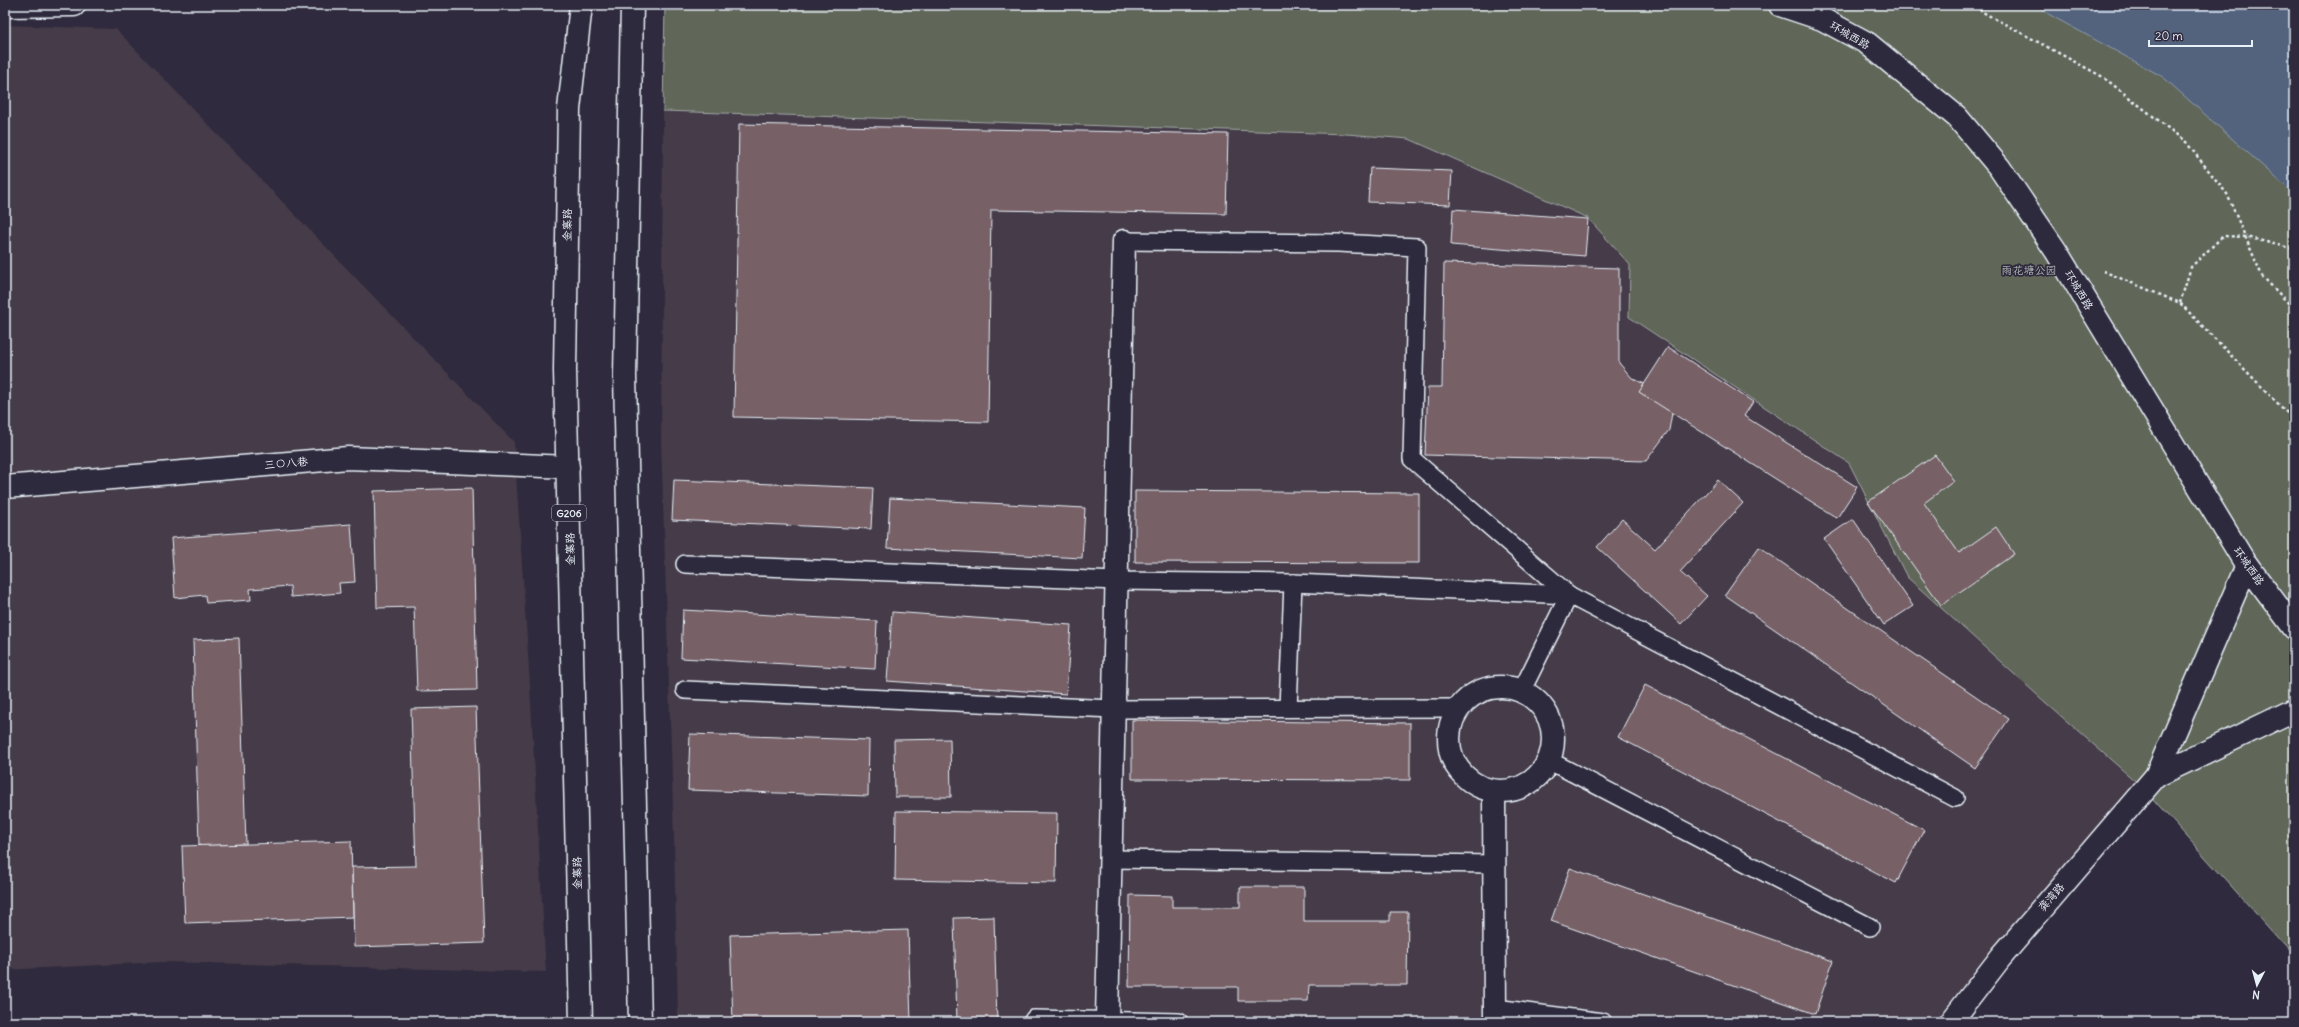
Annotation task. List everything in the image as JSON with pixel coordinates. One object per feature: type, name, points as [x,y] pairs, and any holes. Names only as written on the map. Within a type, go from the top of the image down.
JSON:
[{"type":"street","points":[[5,6],[74,5]]},
{"type":"street","name":"金寨路","points":[[581,5],[569,109],[565,370],[581,1022]]},
{"type":"street","points":[[632,5],[625,376],[640,1022]]},
{"type":"street","name":"环城西路","points":[[1780,5],[1822,19],[1867,44],[1957,117],[1999,167],[2056,251],[2247,565],[2294,628]]},
{"type":"street","points":[[1107,1019],[1124,241]]},
{"type":"street","name":"三〇八巷","points":[[5,487],[348,458],[568,467]]},
{"type":"street","points":[[2156,776],[2247,565]]},
{"type":"street","points":[[1505,688],[1521,692],[1535,701],[1542,709],[1552,728],[1552,744],[1548,760],[1540,774],[1527,784],[1512,790],[1494,791],[1477,786],[1462,774],[1452,760],[1448,742],[1451,724],[1459,708],[1472,696],[1489,689],[1505,688]]},
{"type":"street","points":[[2156,776],[2294,710]]},
{"type":"street","name":"龚湾路","points":[[1951,1022],[2000,957],[2156,776]]},
{"type":"street","points":[[1494,791],[1495,1015]]},
{"type":"lane","points":[[1124,241],[1338,243],[1418,247],[1412,459],[1569,595],[1955,798]]},
{"type":"lane","points":[[685,564],[1117,581],[1293,583],[1569,595]]},
{"type":"lane","points":[[1288,708],[1293,583]]},
{"type":"lane","points":[[1521,692],[1569,595]]},
{"type":"lane","points":[[685,690],[1114,709],[1459,708]]},
{"type":"lane","points":[[1548,760],[1870,927]]},
{"type":"lane","points":[[1111,859],[1494,864]]},
{"type":"lane","points":[[1495,1015],[1603,1022]]},
{"type":"lane","points":[[1032,1022],[1034,1019],[1107,1019],[1179,1022]]},
{"type":"path","points":[[1974,5],[1986,14],[2103,77],[2186,142],[2227,194],[2262,276],[2294,309]]},
{"type":"path","points":[[2180,303],[2191,267],[2223,236],[2246,237],[2294,249]]},
{"type":"path","points":[[2100,269],[2180,303],[2294,420]]},
{"type":"shaded area","points":[[5,25],[116,29],[514,442],[530,684],[546,972],[162,962],[5,970]]},
{"type":"shaded area","points":[[663,111],[1346,134],[1409,139],[1588,218],[1630,265],[1629,317],[1849,463],[1908,577],[2045,702],[2143,788],[1951,1022],[678,1022],[674,842],[661,442]]},
{"type":"green space","name":"雨花塘公园","points":[[665,5],[2294,5],[2294,956],[2143,788],[2045,702],[1907,577],[1849,463],[1629,317],[1630,265],[1588,218],[1409,139],[1346,134],[663,111]]},
{"type":"water","points":[[2037,5],[2294,5],[2294,194],[2163,77],[2050,15]]},
{"type":"building","points":[[739,124],[1228,134],[1226,214],[991,210],[988,422],[734,417]]},
{"type":"building","points":[[1370,168],[1452,171],[1450,205],[1368,202]]},
{"type":"building","points":[[1453,209],[1588,219],[1585,256],[1451,245]]},
{"type":"building","points":[[1444,263],[1619,268],[1619,363],[1632,378],[1667,395],[1672,413],[1669,430],[1646,461],[1425,455],[1428,387],[1442,387]]},
{"type":"building","points":[[1668,347],[1753,402],[1744,416],[1857,487],[1837,518],[1639,392]]},
{"type":"building","points":[[1935,455],[1954,481],[1924,503],[1959,553],[1996,527],[2014,554],[1941,605],[1868,502]]},
{"type":"building","points":[[674,480],[873,488],[871,529],[672,520]]},
{"type":"building","points":[[1718,480],[1743,503],[1680,572],[1707,596],[1681,624],[1597,547],[1622,519],[1655,549]]},
{"type":"building","points":[[472,488],[477,690],[417,691],[414,607],[377,608],[374,491]]},
{"type":"building","points":[[1135,491],[1419,493],[1419,563],[1135,562]]},
{"type":"building","points":[[890,498],[1085,508],[1082,558],[887,548]]},
{"type":"building","points":[[1853,519],[1913,606],[1884,625],[1824,539]]},
{"type":"building","points":[[351,524],[355,582],[339,583],[340,593],[291,597],[290,586],[250,589],[251,600],[206,603],[205,595],[175,598],[171,538]]},
{"type":"building","points":[[1759,547],[2009,719],[1975,768],[1725,595]]},
{"type":"building","points":[[683,610],[877,621],[875,669],[681,658]]},
{"type":"building","points":[[892,612],[1071,625],[1066,694],[887,681]]},
{"type":"building","points":[[239,638],[246,844],[199,846],[193,640]]},
{"type":"building","points":[[1645,685],[1924,830],[1896,883],[1618,737]]},
{"type":"building","points":[[476,707],[484,943],[354,947],[352,867],[416,866],[411,709]]},
{"type":"building","points":[[1132,720],[1410,723],[1410,780],[1132,779]]},
{"type":"building","points":[[690,734],[869,740],[868,796],[688,790]]},
{"type":"building","points":[[950,739],[951,797],[895,797],[894,740]]},
{"type":"building","points":[[896,811],[1057,813],[1056,883],[895,880]]},
{"type":"building","points":[[351,841],[353,917],[185,923],[182,846]]},
{"type":"building","points":[[1570,868],[1833,961],[1815,1014],[1551,921]]},
{"type":"building","points":[[1240,887],[1304,887],[1304,921],[1390,921],[1390,912],[1408,912],[1407,985],[1309,985],[1308,1001],[1238,1001],[1238,987],[1129,987],[1130,895],[1172,896],[1172,907],[1240,907]]},
{"type":"building","points":[[994,917],[997,1022],[957,1022],[954,918]]},
{"type":"building","points":[[908,930],[911,1022],[733,1022],[730,935]]}]
